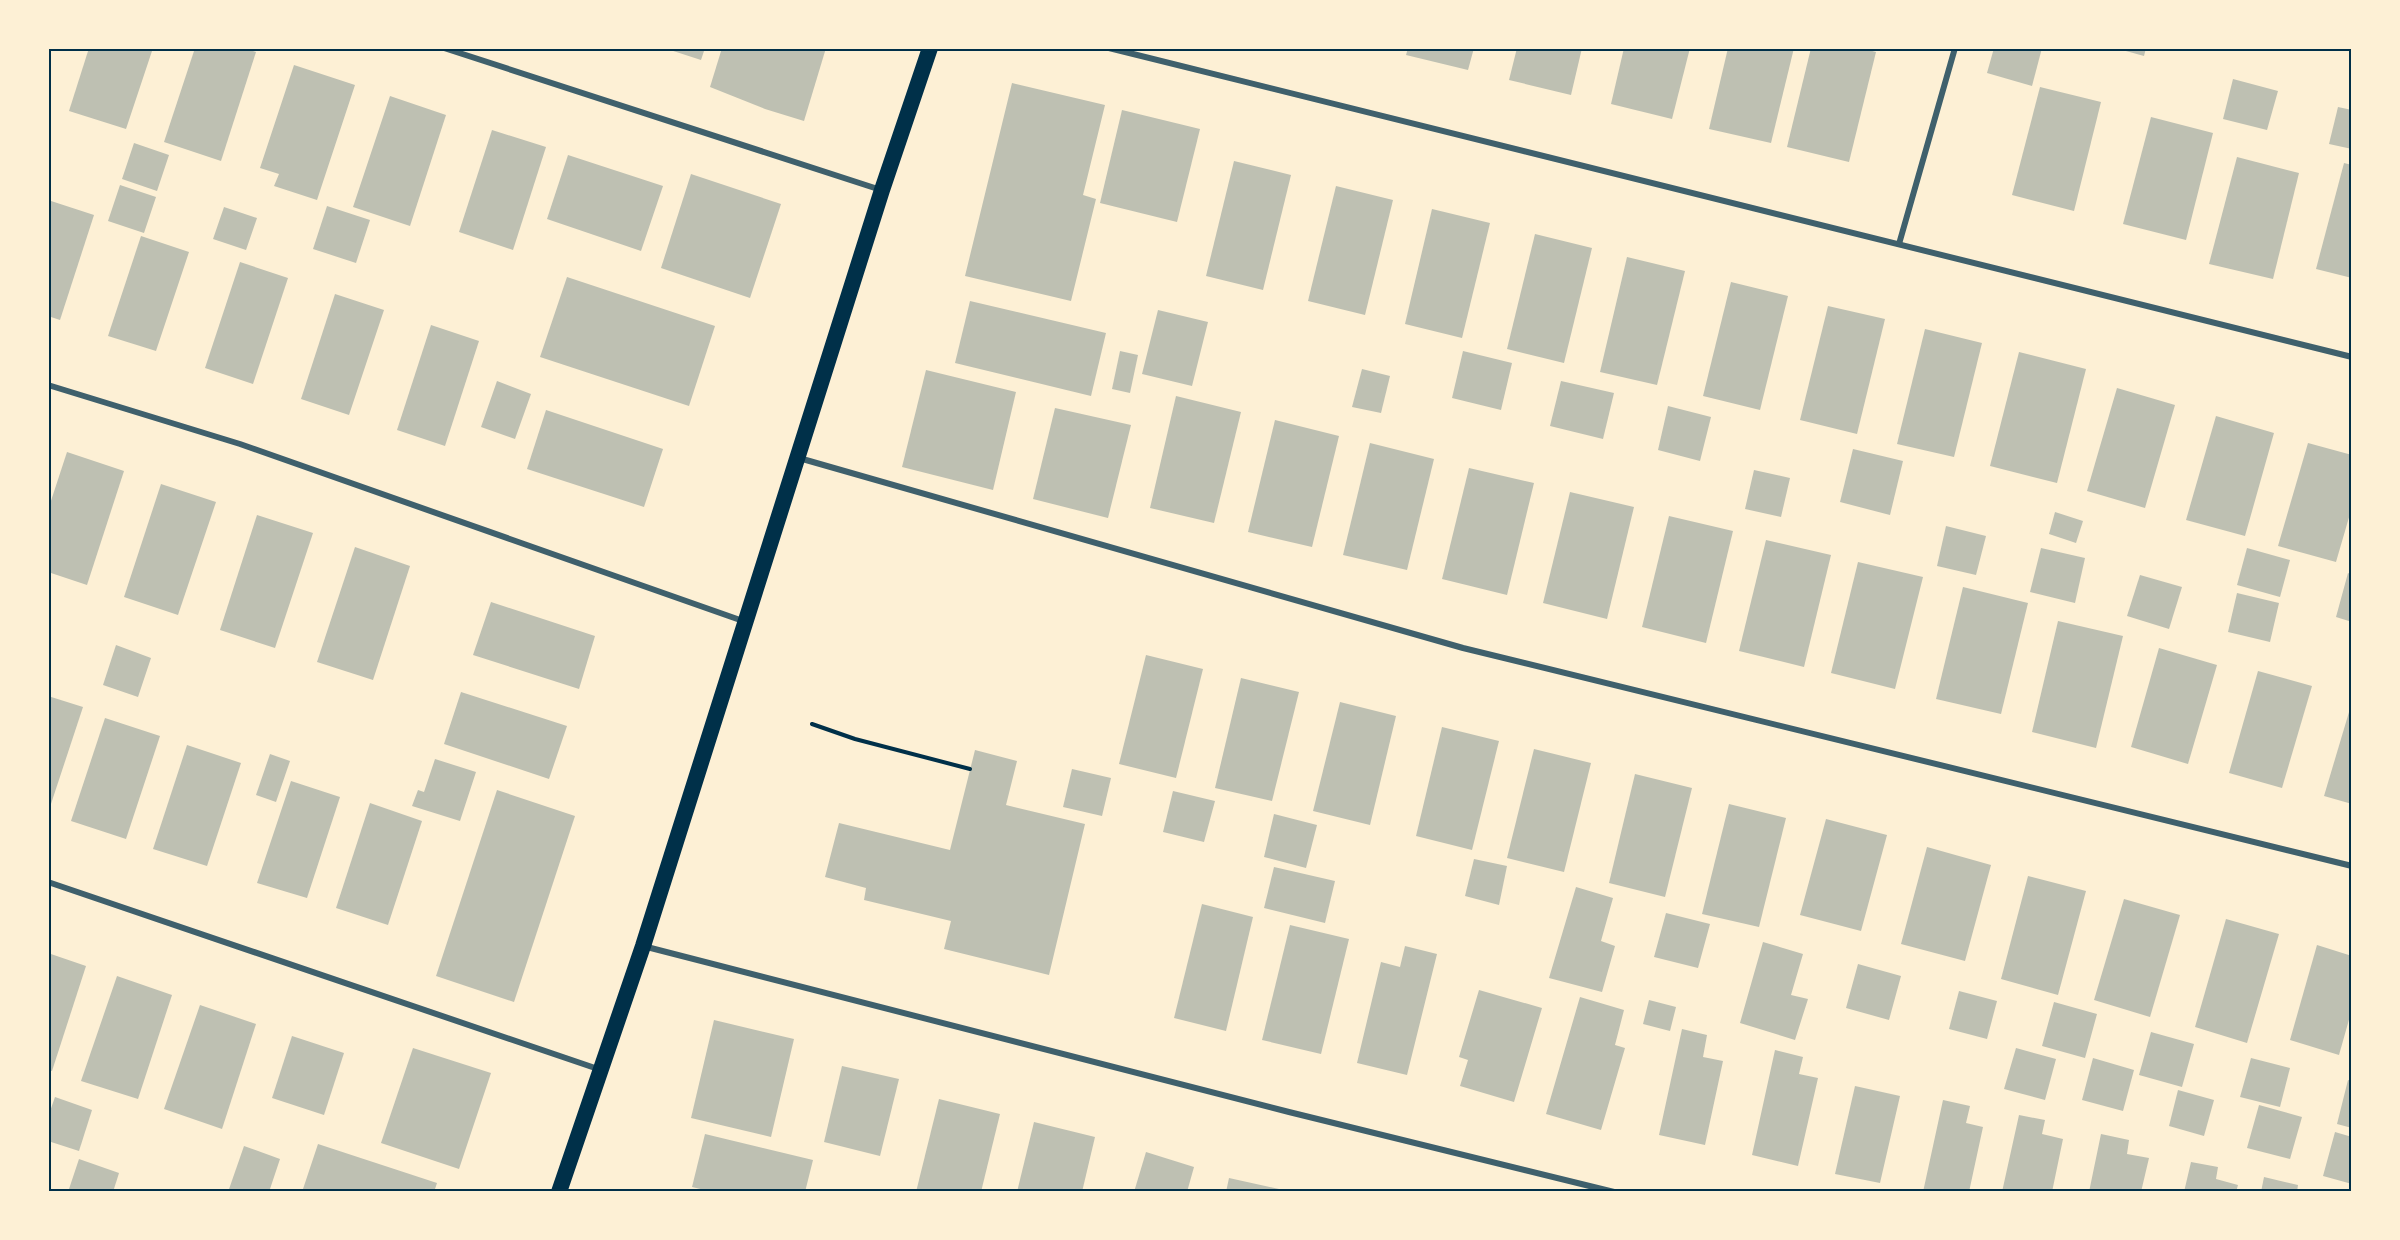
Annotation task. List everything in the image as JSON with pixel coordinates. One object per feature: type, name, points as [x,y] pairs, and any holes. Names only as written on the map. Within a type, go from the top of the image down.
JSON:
[{"type":"highway","points":[[559,1192],[643,946],[882,190],[930,48]]},
{"type":"street","points":[[444,48],[882,190]]},
{"type":"street","points":[[1110,48],[2352,357]]},
{"type":"street","points":[[1899,244],[1955,48]]},
{"type":"street","points":[[48,385],[240,444],[747,622]]},
{"type":"street","points":[[798,458],[1462,648],[2352,866]]},
{"type":"street","points":[[48,882],[601,1070]]},
{"type":"street","points":[[643,946],[1257,1104],[1614,1192]]},
{"type":"path","points":[[812,724],[855,739],[970,769]]},
{"type":"building","points":[[89,48],[153,48],[126,129],[69,111]]},
{"type":"building","points":[[195,48],[244,48],[256,52],[221,161],[164,142]]},
{"type":"building","points":[[664,48],[705,48],[701,60]]},
{"type":"building","points":[[722,48],[826,48],[804,121],[765,109],[710,87]]},
{"type":"building","points":[[1408,48],[1474,48],[1468,70],[1406,55]]},
{"type":"building","points":[[1517,48],[1582,48],[1571,95],[1509,80]]},
{"type":"building","points":[[1624,48],[1690,48],[1672,119],[1611,104]]},
{"type":"building","points":[[1728,48],[1794,48],[1771,143],[1709,129]]},
{"type":"building","points":[[1811,48],[1861,48],[1876,52],[1849,162],[1787,147]]},
{"type":"building","points":[[1994,48],[2042,48],[2032,86],[1987,73]]},
{"type":"building","points":[[2115,48],[2146,48],[2144,56]]},
{"type":"building","points":[[294,65],[355,85],[317,200],[274,186],[279,174],[260,168]]},
{"type":"building","points":[[2233,79],[2278,91],[2267,130],[2223,119]]},
{"type":"building","points":[[1012,83],[1105,105],[1083,195],[1096,199],[1071,301],[965,276]]},
{"type":"building","points":[[2040,87],[2101,102],[2074,211],[2012,195]]},
{"type":"building","points":[[390,96],[446,115],[410,226],[353,207]]},
{"type":"building","points":[[2338,107],[2352,110],[2352,149],[2329,144]]},
{"type":"building","points":[[1122,110],[1200,129],[1177,222],[1100,203]]},
{"type":"building","points":[[2151,117],[2213,133],[2186,240],[2123,224]]},
{"type":"building","points":[[492,130],[546,147],[513,250],[459,232]]},
{"type":"building","points":[[134,143],[169,155],[157,191],[122,179]]},
{"type":"building","points":[[568,155],[663,186],[641,251],[547,219]]},
{"type":"building","points":[[2237,157],[2299,173],[2273,279],[2209,264]]},
{"type":"building","points":[[1234,161],[1291,175],[1263,290],[1206,276]]},
{"type":"building","points":[[2344,163],[2352,165],[2352,278],[2316,269]]},
{"type":"building","points":[[691,174],[781,204],[750,298],[661,268]]},
{"type":"building","points":[[120,185],[156,197],[144,233],[108,221]]},
{"type":"building","points":[[1336,186],[1393,200],[1365,315],[1308,301]]},
{"type":"building","points":[[48,200],[94,215],[60,320],[48,316]]},
{"type":"building","points":[[327,206],[370,220],[356,263],[313,249]]},
{"type":"building","points":[[224,207],[257,218],[246,250],[213,239]]},
{"type":"building","points":[[1432,209],[1490,223],[1462,338],[1405,324]]},
{"type":"building","points":[[1535,234],[1592,248],[1564,363],[1507,349]]},
{"type":"building","points":[[141,236],[189,252],[156,351],[108,336]]},
{"type":"building","points":[[1627,257],[1685,271],[1657,385],[1600,372]]},
{"type":"building","points":[[240,262],[288,278],[253,384],[205,368]]},
{"type":"building","points":[[567,277],[715,326],[689,406],[540,357]]},
{"type":"building","points":[[1731,282],[1788,296],[1760,410],[1703,396]]},
{"type":"building","points":[[335,294],[384,310],[349,415],[301,399]]},
{"type":"building","points":[[970,301],[1106,333],[1091,396],[955,363]]},
{"type":"building","points":[[1828,306],[1885,319],[1857,434],[1800,420]]},
{"type":"building","points":[[1158,310],[1208,322],[1192,386],[1142,374]]},
{"type":"building","points":[[431,325],[479,341],[445,446],[397,430]]},
{"type":"building","points":[[1925,329],[1982,343],[1954,457],[1897,444]]},
{"type":"building","points":[[1120,351],[1138,355],[1130,393],[1112,389]]},
{"type":"building","points":[[1463,351],[1512,363],[1501,410],[1452,398]]},
{"type":"building","points":[[2019,352],[2086,369],[2057,483],[1990,466]]},
{"type":"building","points":[[1362,369],[1390,376],[1381,413],[1352,407]]},
{"type":"building","points":[[926,370],[1016,392],[993,490],[902,467]]},
{"type":"building","points":[[497,381],[531,394],[515,439],[481,427]]},
{"type":"building","points":[[1561,381],[1614,393],[1603,439],[1550,426]]},
{"type":"building","points":[[2117,388],[2175,405],[2145,508],[2087,491]]},
{"type":"building","points":[[1176,396],[1241,412],[1214,523],[1150,508]]},
{"type":"building","points":[[1668,406],[1711,417],[1700,461],[1658,450]]},
{"type":"building","points":[[1055,408],[1131,425],[1108,518],[1033,499]]},
{"type":"building","points":[[546,410],[663,449],[644,507],[527,469]]},
{"type":"building","points":[[2216,416],[2274,433],[2245,536],[2186,520]]},
{"type":"building","points":[[1275,420],[1339,436],[1312,547],[1248,532]]},
{"type":"building","points":[[1370,443],[1434,459],[1407,570],[1343,555]]},
{"type":"building","points":[[2308,443],[2352,455],[2352,507],[2336,562],[2278,546]]},
{"type":"building","points":[[1853,449],[1903,461],[1890,515],[1840,502]]},
{"type":"building","points":[[67,452],[124,471],[87,585],[48,572],[48,510]]},
{"type":"building","points":[[1469,468],[1534,483],[1507,595],[1442,579]]},
{"type":"building","points":[[1754,470],[1790,478],[1781,517],[1745,509]]},
{"type":"building","points":[[161,484],[216,502],[178,615],[124,597]]},
{"type":"building","points":[[1570,492],[1634,507],[1607,619],[1543,603]]},
{"type":"building","points":[[2055,512],[2083,521],[2076,543],[2049,534]]},
{"type":"building","points":[[257,515],[313,533],[275,648],[220,630]]},
{"type":"building","points":[[1669,516],[1733,531],[1706,643],[1642,627]]},
{"type":"building","points":[[1946,526],[1986,536],[1976,575],[1937,566]]},
{"type":"building","points":[[1766,540],[1831,555],[1804,667],[1739,651]]},
{"type":"building","points":[[355,547],[410,566],[373,680],[317,662]]},
{"type":"building","points":[[2041,548],[2085,558],[2075,603],[2030,592]]},
{"type":"building","points":[[2247,548],[2290,560],[2280,597],[2237,585]]},
{"type":"building","points":[[1858,562],[1923,577],[1895,689],[1831,673]]},
{"type":"building","points":[[2348,573],[2352,575],[2352,622],[2336,617]]},
{"type":"building","points":[[2140,575],[2182,587],[2169,629],[2127,616]]},
{"type":"building","points":[[1963,587],[2028,603],[2001,714],[1936,699]]},
{"type":"building","points":[[2237,593],[2279,603],[2270,642],[2228,632]]},
{"type":"building","points":[[491,602],[595,636],[579,689],[473,655]]},
{"type":"building","points":[[2058,621],[2123,636],[2096,748],[2032,732]]},
{"type":"building","points":[[116,645],[151,658],[138,697],[103,685]]},
{"type":"building","points":[[2159,648],[2217,665],[2188,764],[2131,747]]},
{"type":"building","points":[[1146,655],[1203,669],[1176,778],[1119,764]]},
{"type":"building","points":[[2258,671],[2312,686],[2282,788],[2229,773]]},
{"type":"building","points":[[1241,678],[1299,692],[1272,801],[1215,788]]},
{"type":"building","points":[[461,692],[567,726],[549,779],[444,744]]},
{"type":"building","points":[[48,696],[83,707],[48,813]]},
{"type":"building","points":[[1340,702],[1396,716],[1370,825],[1313,811]]},
{"type":"building","points":[[2352,702],[2352,804],[2324,796]]},
{"type":"building","points":[[105,718],[160,736],[126,839],[71,821]]},
{"type":"building","points":[[1442,727],[1499,741],[1472,850],[1416,836]]},
{"type":"building","points":[[187,745],[241,763],[207,866],[153,849]]},
{"type":"building","points":[[1534,749],[1591,763],[1564,872],[1507,858]]},
{"type":"building","points":[[975,750],[1017,761],[1006,805],[1085,824],[1049,975],[944,949],[951,921],[864,900],[866,888],[825,877],[839,823],[950,850]]},
{"type":"building","points":[[270,754],[290,761],[276,802],[256,795]]},
{"type":"building","points":[[435,759],[476,772],[460,821],[412,806],[418,790],[424,792]]},
{"type":"building","points":[[1072,769],[1111,778],[1102,816],[1063,807]]},
{"type":"building","points":[[1635,774],[1692,788],[1665,897],[1609,883]]},
{"type":"building","points":[[291,781],[340,797],[307,898],[257,883]]},
{"type":"building","points":[[497,790],[575,816],[514,1002],[436,976]]},
{"type":"building","points":[[1173,791],[1215,801],[1204,842],[1163,832]]},
{"type":"building","points":[[370,803],[422,821],[388,925],[336,908]]},
{"type":"building","points":[[1729,804],[1786,818],[1759,927],[1702,914]]},
{"type":"building","points":[[1274,814],[1317,825],[1306,868],[1264,857]]},
{"type":"building","points":[[1826,819],[1887,835],[1861,931],[1800,915]]},
{"type":"building","points":[[1927,847],[1991,865],[1965,961],[1901,944]]},
{"type":"building","points":[[1474,859],[1507,866],[1499,905],[1465,896]]},
{"type":"building","points":[[1274,867],[1335,881],[1325,923],[1264,908]]},
{"type":"building","points":[[2028,876],[2086,891],[2058,995],[2001,979]]},
{"type":"building","points":[[1576,887],[1613,898],[1601,941],[1615,946],[1602,992],[1549,978]]},
{"type":"building","points":[[2124,899],[2180,915],[2150,1017],[2094,1000]]},
{"type":"building","points":[[1202,904],[1253,917],[1226,1031],[1174,1018]]},
{"type":"building","points":[[1666,913],[1710,924],[1698,968],[1654,957]]},
{"type":"building","points":[[2226,919],[2279,934],[2247,1043],[2195,1027]]},
{"type":"building","points":[[1290,925],[1349,939],[1321,1054],[1262,1040]]},
{"type":"building","points":[[1763,942],[1803,954],[1791,995],[1808,999],[1795,1040],[1740,1023]]},
{"type":"building","points":[[2317,945],[2352,956],[2352,1009],[2339,1055],[2290,1040]]},
{"type":"building","points":[[1405,946],[1437,954],[1407,1075],[1357,1063],[1381,962],[1400,967]]},
{"type":"building","points":[[48,953],[86,966],[52,1071],[48,1070]]},
{"type":"building","points":[[1858,964],[1901,976],[1889,1020],[1846,1008]]},
{"type":"building","points":[[117,976],[172,995],[138,1099],[81,1081]]},
{"type":"building","points":[[1479,990],[1542,1008],[1514,1102],[1460,1086],[1468,1060],[1459,1057]]},
{"type":"building","points":[[1959,991],[1997,1001],[1987,1039],[1949,1029]]},
{"type":"building","points":[[1580,997],[1624,1010],[1615,1045],[1625,1048],[1601,1130],[1546,1114]]},
{"type":"building","points":[[1649,1000],[1676,1007],[1670,1031],[1643,1024]]},
{"type":"building","points":[[2054,1002],[2097,1014],[2085,1058],[2042,1046]]},
{"type":"building","points":[[200,1005],[256,1024],[222,1129],[164,1109]]},
{"type":"building","points":[[714,1020],[794,1039],[771,1137],[691,1118]]},
{"type":"building","points":[[1682,1029],[1707,1035],[1703,1057],[1723,1061],[1705,1145],[1659,1135]]},
{"type":"building","points":[[2151,1032],[2194,1044],[2182,1087],[2139,1075]]},
{"type":"building","points":[[292,1036],[344,1053],[324,1115],[272,1098]]},
{"type":"building","points":[[413,1048],[491,1073],[459,1169],[381,1143]]},
{"type":"building","points":[[2016,1048],[2056,1059],[2045,1100],[2004,1089]]},
{"type":"building","points":[[1775,1050],[1803,1057],[1799,1074],[1818,1078],[1798,1166],[1752,1155]]},
{"type":"building","points":[[2093,1058],[2134,1070],[2123,1111],[2082,1100]]},
{"type":"building","points":[[2251,1058],[2290,1068],[2280,1107],[2240,1097]]},
{"type":"building","points":[[842,1066],[899,1079],[880,1156],[824,1142]]},
{"type":"building","points":[[2348,1080],[2352,1081],[2352,1128],[2337,1124]]},
{"type":"building","points":[[1855,1086],[1900,1096],[1880,1183],[1835,1174]]},
{"type":"building","points":[[2178,1090],[2214,1100],[2204,1136],[2169,1126]]},
{"type":"building","points":[[55,1097],[92,1110],[79,1151],[48,1141],[48,1117]]},
{"type":"building","points":[[939,1099],[1000,1114],[981,1192],[916,1192]]},
{"type":"building","points":[[1943,1100],[1970,1106],[1966,1123],[1983,1127],[1969,1192],[1923,1192]]},
{"type":"building","points":[[2259,1105],[2302,1117],[2290,1159],[2247,1148]]},
{"type":"building","points":[[2019,1115],[2045,1120],[2042,1134],[2063,1139],[2052,1192],[2002,1192]]},
{"type":"building","points":[[1034,1122],[1095,1137],[1082,1192],[1017,1192]]},
{"type":"building","points":[[2335,1132],[2352,1137],[2352,1184],[2323,1176]]},
{"type":"building","points":[[705,1134],[813,1160],[805,1192],[713,1192],[692,1187]]},
{"type":"building","points":[[2101,1134],[2129,1140],[2127,1154],[2149,1158],[2141,1192],[2089,1192]]},
{"type":"building","points":[[318,1144],[437,1183],[434,1192],[302,1192]]},
{"type":"building","points":[[244,1146],[280,1159],[269,1192],[228,1192]]},
{"type":"building","points":[[1146,1152],[1194,1167],[1187,1192],[1134,1192]]},
{"type":"building","points":[[79,1159],[119,1173],[113,1192],[68,1192]]},
{"type":"building","points":[[2191,1162],[2218,1167],[2216,1179],[2238,1185],[2236,1192],[2184,1192]]},
{"type":"building","points":[[2264,1177],[2298,1185],[2297,1192],[2261,1192]]},
{"type":"building","points":[[1229,1178],[1288,1191],[1288,1192],[1226,1192]]}]
